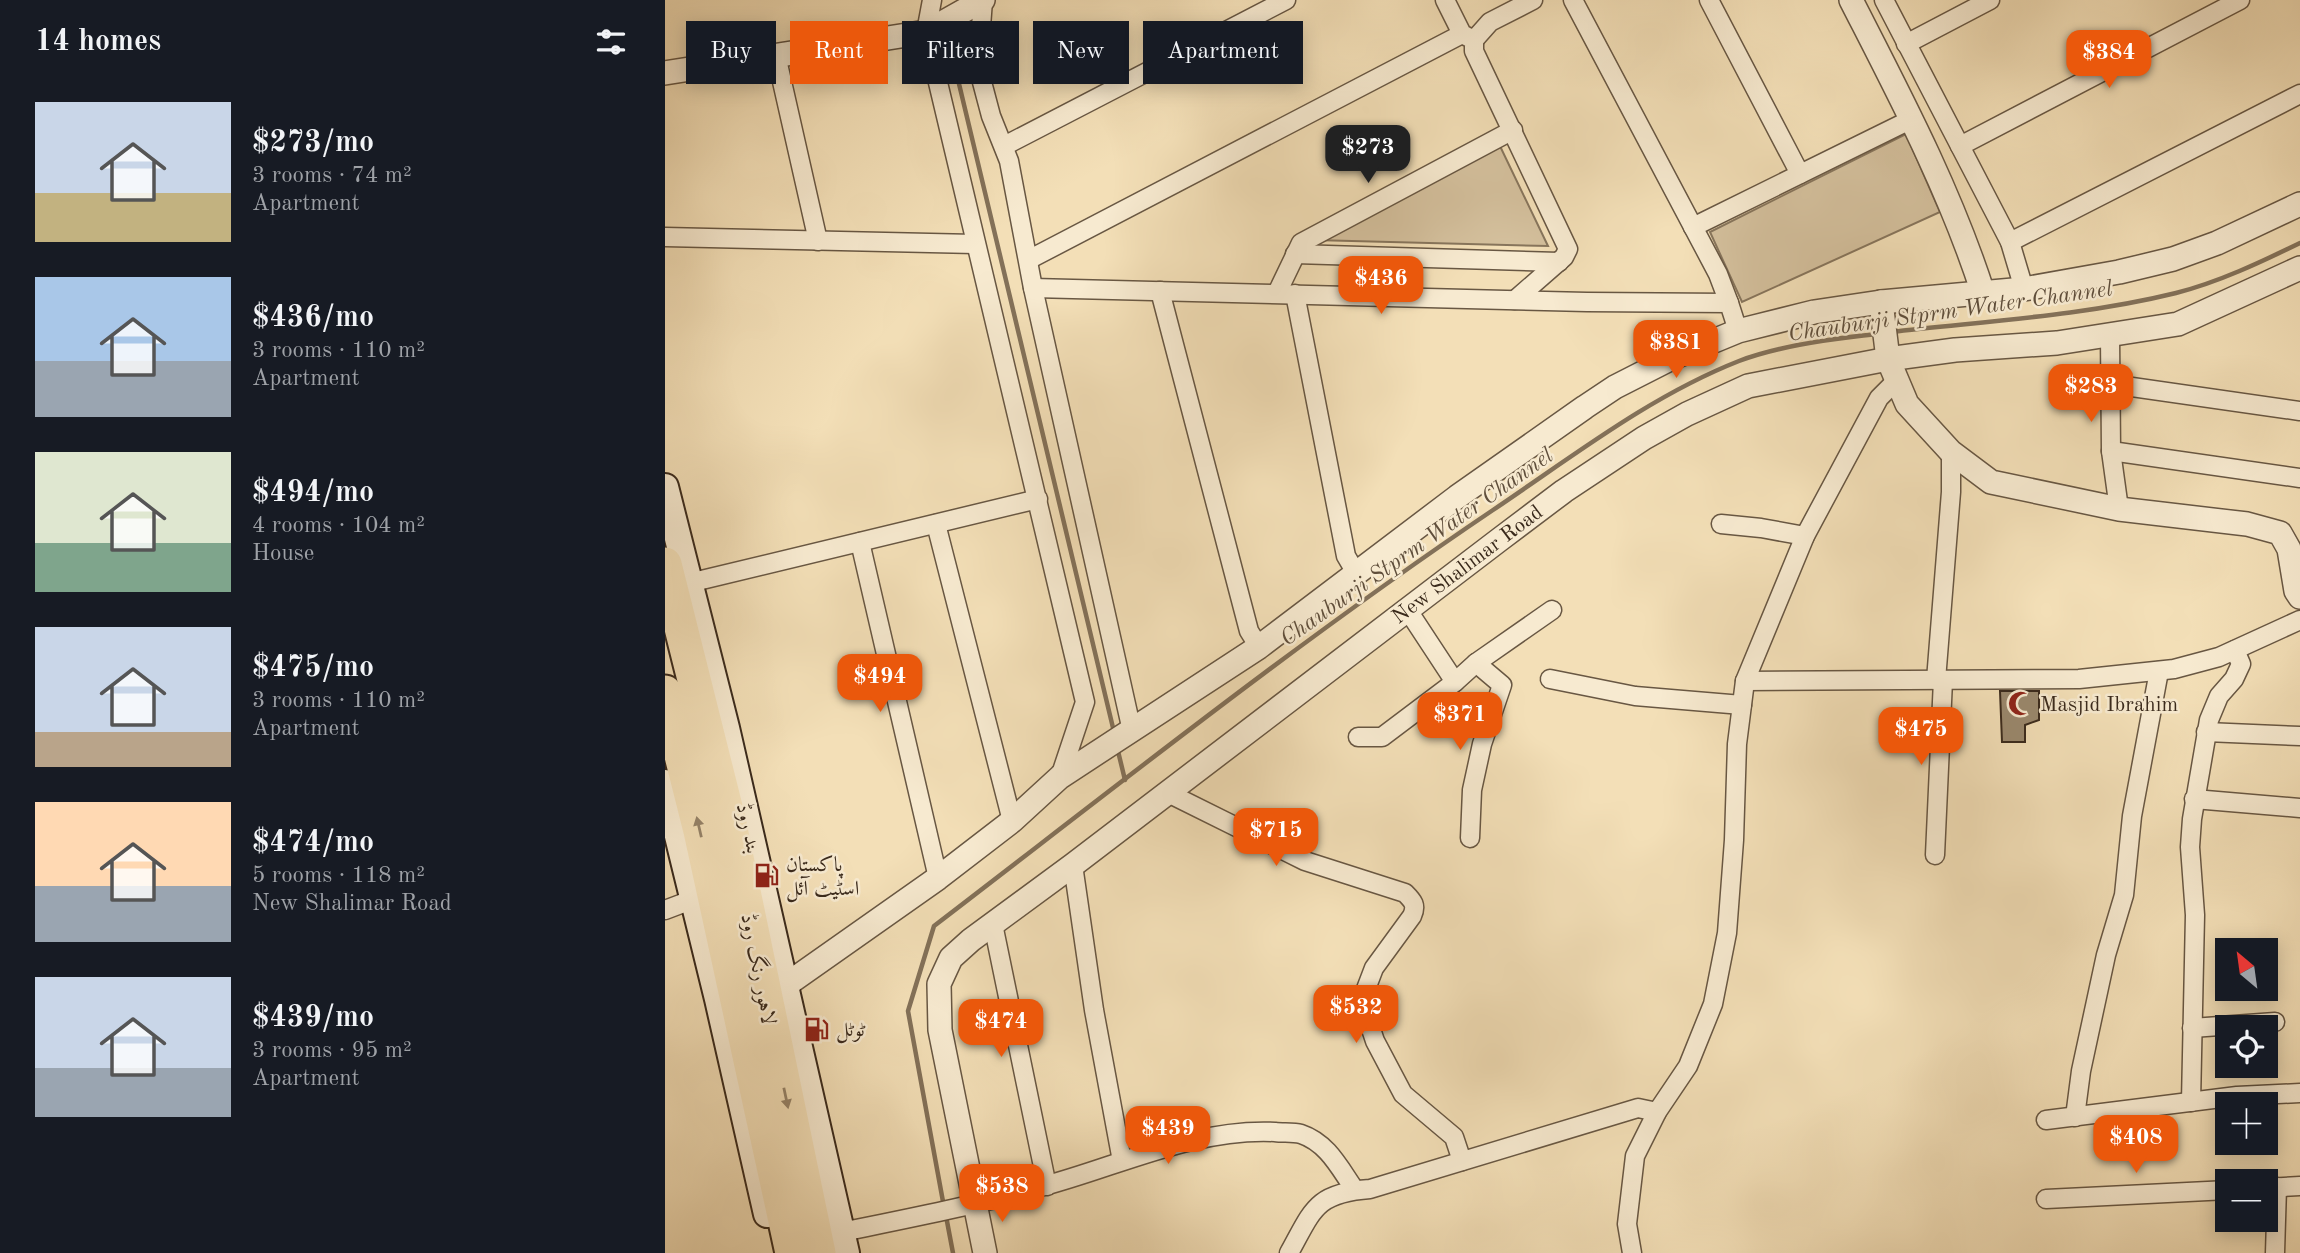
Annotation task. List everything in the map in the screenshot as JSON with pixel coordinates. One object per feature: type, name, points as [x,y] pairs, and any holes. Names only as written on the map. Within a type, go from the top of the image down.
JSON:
[{"type":"highway","name":"لاہور رنگ روڈ","points":[[677,574],[729,819],[836,1246]]},
{"type":"highway","name":"لاہور رنگ روڈ","points":[[665,692],[700,831],[792,1253]]},
{"type":"main road","name":"بند روڈ","points":[[665,487],[677,574],[786,985],[789,1015],[836,1246]]},
{"type":"main road","points":[[665,783],[776,1253]]},
{"type":"street","points":[[933,0],[933,21]]},
{"type":"street","points":[[1004,146],[1286,0]]},
{"type":"street","points":[[1445,0],[1468,37],[1568,249],[1559,262],[1515,300]]},
{"type":"street","points":[[1030,259],[1468,37],[1490,22],[1533,0]]},
{"type":"street","points":[[1573,0],[1718,274],[1738,331]]},
{"type":"street","points":[[1709,0],[1800,174]]},
{"type":"street","points":[[1851,0],[1912,119],[1962,229],[1983,293]]},
{"type":"street","points":[[1884,0],[2010,242],[2024,289]]},
{"type":"street","points":[[1906,44],[1990,0]]},
{"type":"street","points":[[1960,146],[2240,0]]},
{"type":"street","points":[[947,21],[981,1]]},
{"type":"street","points":[[981,1],[979,54],[982,82],[991,116],[1004,146],[1030,259],[1033,288],[1129,733]]},
{"type":"street","points":[[818,241],[776,55],[902,34]]},
{"type":"street","points":[[665,73],[686,70]]},
{"type":"street","points":[[944,84],[975,244],[1085,702],[1060,777]]},
{"type":"street","points":[[2010,242],[2300,94]]},
{"type":"street","points":[[1693,227],[1912,119]]},
{"type":"street","points":[[1356,573],[1346,556],[1286,293],[1295,254],[1301,243],[1513,130]]},
{"type":"street","points":[[786,985],[938,878],[1012,821],[1060,777],[1259,647],[1457,497],[1615,387],[1669,359],[1738,331],[1814,312],[1882,309],[2024,289],[2173,259],[2217,243],[2300,204]]},
{"type":"street","points":[[665,237],[975,244]]},
{"type":"street","points":[[1295,254],[1559,262]]},
{"type":"street","name":"New Shalimar Road","points":[[985,1253],[940,1030],[939,984],[951,958],[1407,609],[1573,485],[1644,438],[1687,414],[1748,386],[1891,364],[2110,336],[2189,321],[2300,268]]},
{"type":"street","points":[[1033,288],[1730,303]]},
{"type":"street","points":[[1160,291],[1249,631],[1259,647]]},
{"type":"street","points":[[1882,309],[1891,364],[1907,404],[1951,452],[1991,482],[2119,509],[2247,524],[2280,533],[2289,549],[2296,591],[2300,597]]},
{"type":"street","points":[[2110,336],[2111,451],[2119,509]]},
{"type":"street","points":[[1632,1253],[1627,1224],[1635,1156],[1657,1112],[1688,1066],[1713,1004],[1727,933],[1737,744],[1745,681],[1805,536],[1879,398],[1891,364]]},
{"type":"street","points":[[2111,384],[2300,411]]},
{"type":"street","points":[[2111,451],[2300,478]]},
{"type":"street","points":[[1935,855],[1939,680],[1951,492],[1951,452]]},
{"type":"street","points":[[677,574],[860,542],[1038,499]]},
{"type":"street","points":[[936,524],[1012,821]]},
{"type":"street","points":[[1721,524],[1805,536]]},
{"type":"street","points":[[860,542],[938,878]]},
{"type":"street","points":[[1407,609],[1455,682]]},
{"type":"street","points":[[1358,737],[1382,737],[1476,663],[1552,610]]},
{"type":"street","points":[[1745,681],[2079,679],[2159,671],[2219,657],[2300,620]]},
{"type":"street","points":[[2191,1102],[2195,915],[2190,847],[2194,799],[2206,732],[2219,696],[2234,678],[2241,664],[2235,650]]},
{"type":"street","points":[[1470,838],[1472,790],[1482,744],[1502,685],[1476,663]]},
{"type":"street","points":[[2075,1117],[2081,1071],[2106,955],[2124,895],[2131,816],[2159,671]]},
{"type":"street","points":[[1550,679],[1635,696],[1742,705]]},
{"type":"street","points":[[2206,732],[2300,736]]},
{"type":"street","points":[[1168,793],[1305,861],[1405,892],[1413,901],[1415,909],[1412,916],[1374,968],[1366,989],[1367,1017],[1375,1041],[1403,1094],[1454,1137],[1462,1161]]},
{"type":"street","points":[[2194,799],[2300,808]]},
{"type":"street","points":[[1073,865],[1094,1010],[1122,1161]]},
{"type":"street","points":[[665,910],[694,899]]},
{"type":"street","points":[[993,924],[1047,1186]]},
{"type":"street","points":[[2192,1028],[2215,1026]]},
{"type":"street","points":[[2046,1120],[2191,1102],[2300,1093]]},
{"type":"street","points":[[1289,1253],[1315,1206],[1343,1192],[1370,1189],[1639,1108],[1657,1112]]},
{"type":"street","points":[[836,1246],[904,1219],[1047,1186],[1161,1148],[1251,1131],[1299,1134],[1327,1150],[1355,1190]]},
{"type":"street","points":[[2278,1187],[2300,1186]]},
{"type":"street","points":[[2046,1199],[2215,1191]]},
{"type":"street","points":[[2274,1232],[2275,1253]]},
{"type":"shaded area","points":[[1906,134],[1940,212],[1742,302],[1710,232]]},
{"type":"shaded area","points":[[1499,144],[1548,246],[1313,240]]},
{"type":"building","name":"Masjid Ibrahim","points":[[2000,691],[2039,691],[2039,720],[2025,725],[2025,742],[2002,742]]},
{"type":"waterway","points":[[959,84],[1114,732]]},
{"type":"waterway","name":"Chauburji Stprm Water Channel","points":[[1890,332],[2070,313],[2141,301],[2208,283],[2300,243]]},
{"type":"waterway","name":"Chauburji Stprm Water Channel","points":[[944,1207],[908,1011],[934,926],[1350,610],[1612,429],[1674,392],[1739,361],[1789,347],[1878,334]]},
{"type":"waterway","points":[[1117,747],[1125,780]]},
{"type":"waterway","name":"Chauburji Stprm Water Channel","points":[[946,1216],[953,1253]]},
{"type":"place","name":"Masjid Ibrahim","points":[[2020,704]]},
{"type":"place","name":"پاکستان اسٹیٹ آئل","points":[[766,876]]},
{"type":"place","name":"ٹوٹل","points":[[816,1029]]}]
